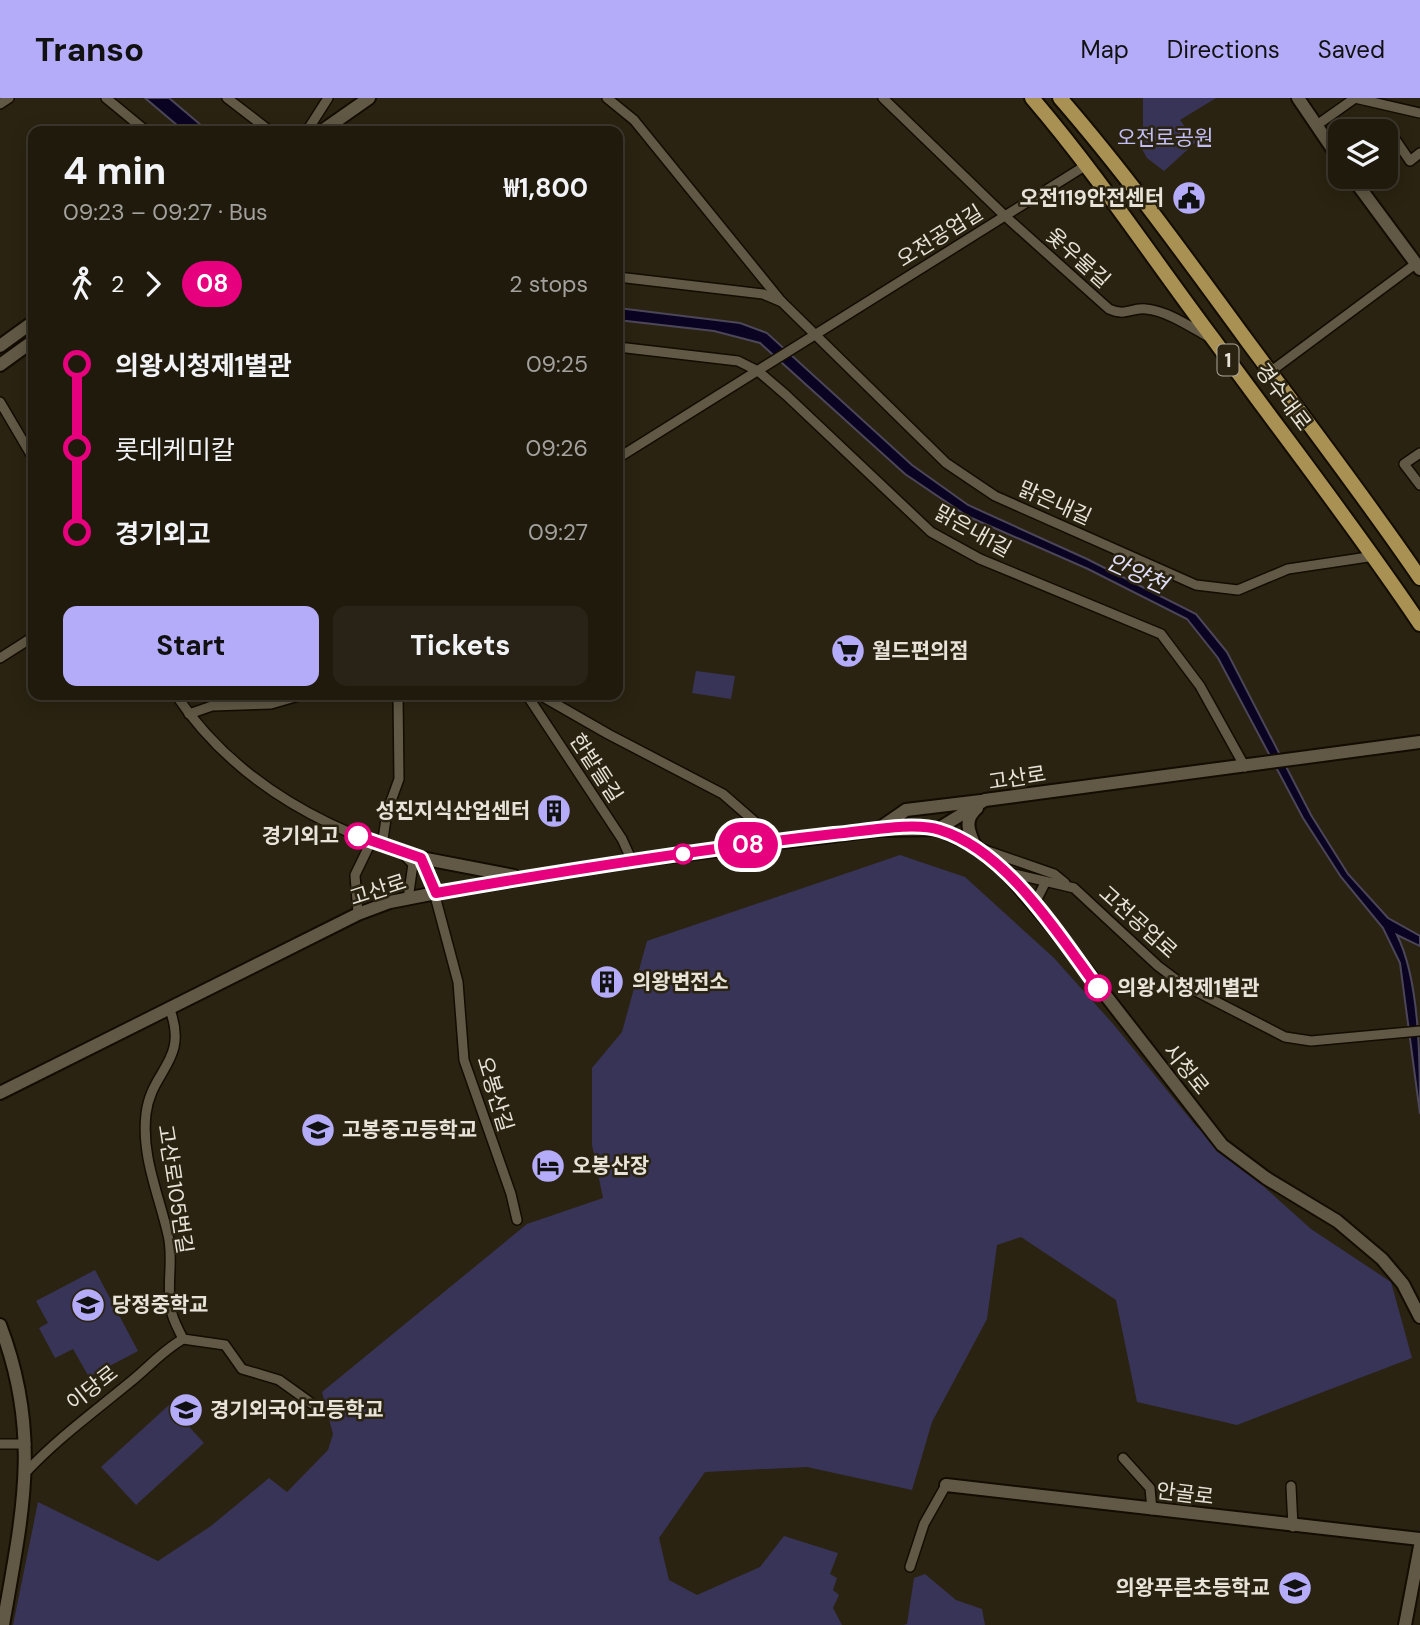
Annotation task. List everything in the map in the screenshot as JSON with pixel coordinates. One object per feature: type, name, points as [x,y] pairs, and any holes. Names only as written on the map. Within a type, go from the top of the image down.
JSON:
[{"type":"main road","name":"경수대로","points":[[1032,98],[1088,164],[1212,338],[1375,556],[1420,624]]},
{"type":"main road","name":"경수대로","points":[[1059,98],[1105,150],[1420,578]]},
{"type":"street","points":[[0,104],[9,98]]},
{"type":"street","points":[[106,98],[140,126]]},
{"type":"street","points":[[227,98],[263,126]]},
{"type":"street","points":[[310,126],[328,98]]},
{"type":"street","points":[[329,126],[369,98]]},
{"type":"street","name":"맑은내길","points":[[607,98],[634,120],[813,337],[946,463],[995,496],[1196,585],[1238,590],[1288,569],[1375,556]]},
{"type":"street","name":"옻우물길","points":[[883,98],[1005,216],[1109,309],[1119,313],[1143,308],[1155,311],[1212,338]]},
{"type":"street","points":[[1298,98],[1328,142]]},
{"type":"street","points":[[1317,125],[1355,98],[1420,113]]},
{"type":"street","points":[[1398,143],[1410,161],[1420,153]]},
{"type":"street","name":"오전공업길","points":[[758,371],[1088,164]]},
{"type":"street","points":[[1270,372],[1417,267],[1361,189]]},
{"type":"street","name":"맑은내길","points":[[623,278],[763,295],[782,302]]},
{"type":"street","points":[[0,346],[28,326]]},
{"type":"street","points":[[0,365],[28,345]]},
{"type":"street","name":"맑은내1길","points":[[623,348],[738,361],[758,371],[931,532],[980,559],[1161,634],[1200,686],[1250,766]]},
{"type":"street","points":[[623,455],[758,371]]},
{"type":"street","points":[[0,402],[28,450]]},
{"type":"street","points":[[1420,453],[1404,464],[1420,485]]},
{"type":"street","points":[[0,658],[28,643]]},
{"type":"street","points":[[179,700],[189,714],[237,764],[266,787],[326,821],[402,853],[521,878]]},
{"type":"street","points":[[189,714],[212,706],[271,704],[285,700]]},
{"type":"street","points":[[382,846],[387,812],[395,797],[399,779],[398,700]]},
{"type":"street","name":"한밭들길","points":[[530,700],[622,839],[632,861]]},
{"type":"street","points":[[549,700],[723,794],[777,841]]},
{"type":"street","name":"고산로","points":[[0,1093],[358,914],[408,899],[521,878],[777,841],[877,830],[938,829],[985,800],[1420,742]]},
{"type":"street","points":[[877,830],[906,810],[985,800]]},
{"type":"street","points":[[975,846],[968,830],[970,814],[985,800]]},
{"type":"street","name":"시청로","points":[[938,829],[975,846],[1006,872],[1222,1145],[1266,1178],[1336,1221],[1381,1259],[1403,1284],[1420,1317]]},
{"type":"street","points":[[358,914],[355,875],[371,842]]},
{"type":"street","name":"고천공업로","points":[[975,846],[1054,874],[1182,984],[1284,1037],[1311,1041],[1420,1031]]},
{"type":"street","points":[[402,853],[413,864],[408,899]]},
{"type":"street","name":"오봉산길","points":[[421,858],[436,893],[458,982],[464,1060],[511,1194],[517,1220]]},
{"type":"street","name":"고천공업로","points":[[1006,872],[1045,883],[1067,884]]},
{"type":"street","points":[[1041,913],[1037,899],[1045,883]]},
{"type":"street","name":"고산로105번길","points":[[170,1010],[177,1037],[167,1068],[150,1092],[146,1129],[153,1184],[169,1237],[171,1311],[183,1339]]},
{"type":"street","points":[[0,1326],[24,1406],[27,1471],[2,1623]]},
{"type":"street","points":[[183,1339],[225,1345],[242,1369],[279,1380],[325,1413]]},
{"type":"street","name":"이당로","points":[[27,1471],[64,1434],[132,1381],[163,1351],[183,1339]]},
{"type":"street","points":[[0,1444],[26,1444]]},
{"type":"street","points":[[1123,1458],[1150,1488],[1152,1510]]},
{"type":"street","points":[[910,1567],[924,1524],[946,1485]]},
{"type":"street","name":"안골로","points":[[946,1485],[1293,1527],[1420,1539]]},
{"type":"street","points":[[1291,1486],[1293,1527]]},
{"type":"street","points":[[1405,1625],[1420,1546]]},
{"type":"green space","name":"오전로공원","points":[[1143,98],[1216,98],[1180,120],[1196,142],[1164,171],[1147,158],[1139,144],[1143,128]]},
{"type":"green space","points":[[696,671],[735,676],[731,699],[692,693]]},
{"type":"green space","points":[[900,855],[965,877],[1054,958],[1114,1025],[1196,1126],[1311,1229],[1391,1282],[1412,1358],[1237,1425],[1137,1402],[1116,1300],[1021,1237],[997,1245],[987,1319],[932,1422],[912,1490],[807,1467],[705,1472],[659,1538],[669,1580],[697,1595],[760,1567],[784,1536],[838,1553],[830,1574],[837,1578],[833,1590],[839,1595],[833,1608],[842,1625],[13,1625],[38,1502],[158,1561],[211,1526],[269,1478],[287,1492],[328,1450],[333,1434],[322,1392],[527,1224],[603,1198],[592,1145],[592,1068],[622,1032],[647,941]]},
{"type":"green space","points":[[95,1270],[138,1351],[89,1377],[73,1349],[55,1358],[39,1328],[48,1323],[36,1301]]},
{"type":"green space","points":[[169,1405],[204,1443],[136,1505],[101,1467]]},
{"type":"green space","points":[[925,1574],[956,1600],[982,1609],[985,1625],[903,1625],[907,1624],[914,1578]]},
{"type":"shaded area","points":[[145,98],[169,98],[202,126],[178,126]]},
{"type":"shaded area","points":[[623,309],[740,323],[767,333],[912,465],[968,505],[1087,559],[1196,614],[1227,652],[1311,815],[1348,874],[1388,918],[1420,936],[1420,946],[1397,935],[1405,954],[1414,998],[1419,1047],[1420,1114],[1400,963],[1383,928],[1341,877],[1303,818],[1218,658],[1187,619],[1088,569],[967,516],[905,474],[760,343],[714,331],[623,321]]},
{"type":"bus line","name":"08","points":[[358,836],[421,858],[427,866],[436,893],[777,841],[877,830],[938,829],[975,846],[1006,872],[1051,925],[1098,988]]},
{"type":"place","name":"오전119안전센터","points":[[1189,198]]},
{"type":"place","name":"월드편의점","points":[[848,651]]},
{"type":"place","name":"성진지식산업센터","points":[[554,811]]},
{"type":"place","name":"경기외고","points":[[358,836]]},
{"type":"place","name":"의왕변전소","points":[[607,982]]},
{"type":"place","name":"의왕시청제1별관","points":[[1098,988]]},
{"type":"place","name":"고봉중고등학교","points":[[318,1130]]},
{"type":"place","name":"오봉산장","points":[[548,1166]]},
{"type":"place","name":"당정중학교","points":[[88,1305]]},
{"type":"place","name":"경기외국어고등학교","points":[[186,1410]]},
{"type":"place","name":"의왕푸른초등학교","points":[[1295,1588]]},
{"type":"water label","name":"안양천","points":[[1137,573]]}]
